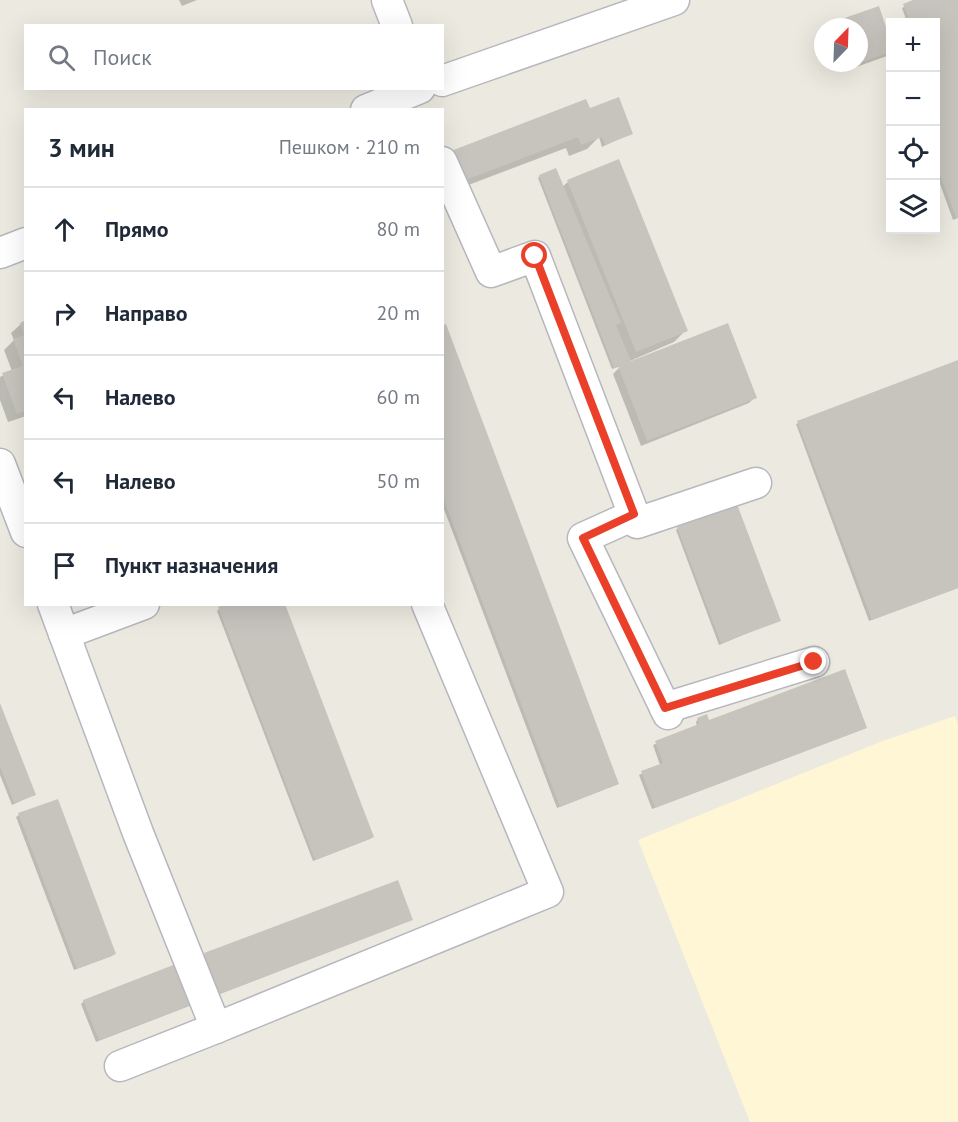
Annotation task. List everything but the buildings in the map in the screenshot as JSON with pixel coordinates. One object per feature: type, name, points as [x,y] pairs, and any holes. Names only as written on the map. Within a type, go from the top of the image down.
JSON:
[{"type":"street","points":[[387,0],[396,24]]},
{"type":"street","points":[[444,80],[674,0]]},
{"type":"street","points":[[372,108],[418,93]]},
{"type":"street","points":[[444,166],[491,272],[535,256],[637,523],[756,483]]},
{"type":"street","points":[[0,253],[24,244]]},
{"type":"street","points":[[0,464],[24,527]]},
{"type":"street","points":[[634,514],[583,538],[667,711],[814,662]]},
{"type":"street","points":[[54,606],[138,833],[216,1028]]},
{"type":"street","points":[[64,634],[139,606]]},
{"type":"street","points":[[120,1066],[548,892],[428,606]]},
{"type":"shaded area","points":[[955,716],[958,724],[958,1122],[750,1122],[638,840],[880,742]]},
{"type":"route","points":[[535,256],[634,514],[583,538],[665,708],[814,662]]}]
